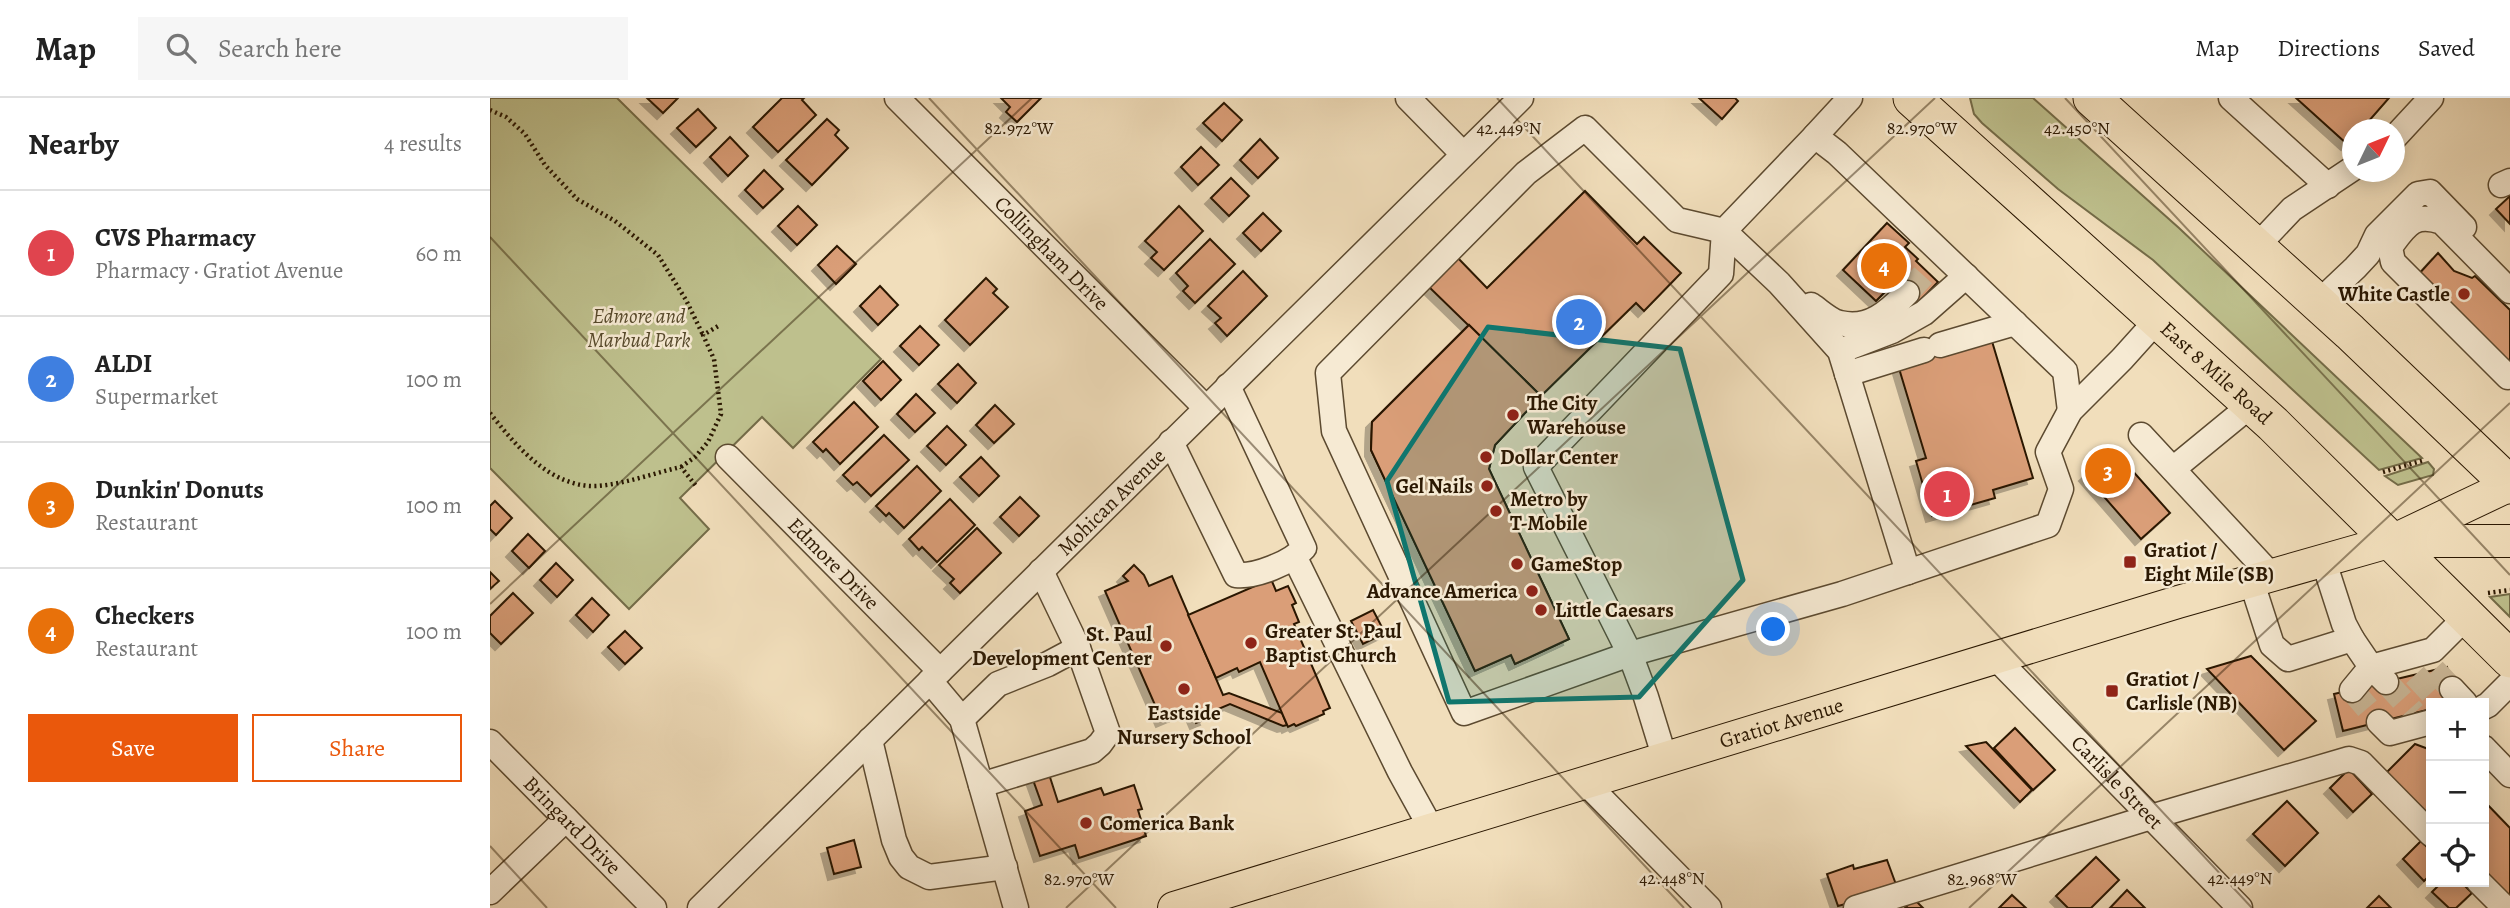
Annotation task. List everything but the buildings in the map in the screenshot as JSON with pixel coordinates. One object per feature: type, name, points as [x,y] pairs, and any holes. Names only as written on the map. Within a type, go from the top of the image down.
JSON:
[{"type":"highway","name":"East 8 Mile Road","points":[[1912,98],[1946,112],[2158,319],[2392,541],[2477,605],[2510,659]]},
{"type":"highway","points":[[2092,98],[2257,246],[2510,485]]},
{"type":"main road","name":"Gratiot Avenue","points":[[1180,907],[1995,657],[2260,577],[2392,541],[2510,485]]},
{"type":"main road","name":"Gratiot Avenue","points":[[2392,541],[2510,541]]},
{"type":"street","name":"Collingham Drive","points":[[897,98],[1206,408]]},
{"type":"street","points":[[1408,98],[1463,154]]},
{"type":"street","name":"Mohican Avenue","points":[[701,908],[1521,98]]},
{"type":"street","points":[[1665,759],[1630,654],[1536,467],[1721,274],[1724,232],[1850,98]]},
{"type":"street","points":[[2231,98],[2328,186]]},
{"type":"street","points":[[2405,127],[2431,98]]},
{"type":"street","points":[[1909,572],[1844,363],[1779,284],[1724,232],[1677,220],[1585,128],[1526,173],[1328,373],[1335,431],[1464,713],[1630,654],[1742,624],[1909,572],[2048,525],[2061,489],[2048,452],[2070,411],[2158,319]]},
{"type":"street","points":[[1815,136],[1837,153],[1935,263],[1966,276],[2065,371],[2070,411]]},
{"type":"street","points":[[2257,246],[2292,209],[2342,176]]},
{"type":"street","points":[[2318,303],[2368,254],[2377,235],[2418,194],[2430,192],[2510,275]]},
{"type":"street","points":[[2509,377],[2393,262],[2390,247],[2417,218],[2431,218],[2442,222],[2510,290]]},
{"type":"street","points":[[2368,254],[2496,380],[2509,377]]},
{"type":"street","points":[[1844,363],[1924,313],[1966,276]]},
{"type":"street","points":[[1779,284],[1838,323],[1864,324],[1884,315],[1907,293]]},
{"type":"street","points":[[1844,363],[1932,348],[2015,323]]},
{"type":"street","points":[[1171,442],[1236,575],[1247,576],[1295,558],[1304,548],[1228,386]]},
{"type":"street","points":[[2173,469],[2251,405]]},
{"type":"street","points":[[2141,435],[2173,469],[2260,577],[2272,645],[2288,659],[2351,639]]},
{"type":"street","name":"Edmore Drive","points":[[729,457],[935,676],[962,719]]},
{"type":"street","points":[[1295,558],[1400,772],[1432,830]]},
{"type":"street","points":[[2323,559],[2351,639],[2379,675]]},
{"type":"street","points":[[981,785],[1091,751],[1108,733],[1078,648],[1041,571]]},
{"type":"street","points":[[2352,690],[2379,675],[2417,664],[2477,605]]},
{"type":"street","points":[[1016,908],[962,719],[998,684],[1048,664],[1078,648]]},
{"type":"street","name":"Carlisle Street","points":[[1995,657],[2240,908]]},
{"type":"street","points":[[2489,704],[2510,683]]},
{"type":"street","points":[[2379,722],[2390,733],[2423,720]]},
{"type":"street","points":[[870,740],[894,840],[901,857],[909,867],[929,877],[1005,867]]},
{"type":"street","name":"Bringard Drive","points":[[490,742],[654,908]]},
{"type":"street","points":[[2489,753],[2510,775]]},
{"type":"street","points":[[1856,908],[2349,759],[2361,764],[2426,829]]},
{"type":"street","points":[[1586,783],[1709,908]]},
{"type":"street","points":[[490,892],[566,819]]},
{"type":"street","points":[[2484,887],[2505,908]]},
{"type":"path","points":[[490,110],[506,117],[525,134],[545,165],[577,199],[615,221],[658,255],[686,300],[714,359],[721,414],[708,442],[695,457],[681,467],[594,486],[565,481],[546,470],[514,444],[490,413]]},
{"type":"path","points":[[703,335],[720,325]]},
{"type":"path","points":[[2383,472],[2425,460]]},
{"type":"path","points":[[681,467],[696,486]]},
{"type":"path","points":[[2477,605],[2510,590]]},
{"type":"highlighted area","points":[[1488,327],[1680,349],[1743,580],[1639,697],[1449,702],[1387,481]]},
{"type":"green space","name":"Edmore and Marbud Park","points":[[490,98],[617,98],[881,359],[793,448],[762,417],[680,498],[709,529],[629,609],[490,468]]},
{"type":"green space","points":[[1970,98],[2033,98],[2179,228],[2422,458],[2379,470],[2153,260],[2058,189],[1982,123],[1974,114]]},
{"type":"green space","points":[[2428,462],[2434,469],[2433,475],[2398,485],[2385,476]]},
{"type":"green space","points":[[2510,594],[2510,617],[2490,597]]},
{"type":"tunnel","points":[[1907,293],[1927,271]]},
{"type":"tunnel","points":[[2434,670],[2452,689]]},
{"type":"tunnel","points":[[2415,675],[2436,698]]},
{"type":"tunnel","points":[[2386,682],[2414,713]]},
{"type":"tunnel","points":[[2352,690],[2379,722]]},
{"type":"place","name":"Checkers","points":[[1884,266]]},
{"type":"place","name":"White Castle","points":[[2464,294]]},
{"type":"place","name":"ALDI","points":[[1579,322]]},
{"type":"place","name":"The City Warehouse","points":[[1513,415]]},
{"type":"place","name":"Dollar Center","points":[[1486,457]]},
{"type":"place","name":"Dunkin' Donuts","points":[[2108,471]]},
{"type":"place","name":"Gel Nails","points":[[1487,486]]},
{"type":"place","name":"CVS Pharmacy","points":[[1947,494]]},
{"type":"place","name":"Metro by T-Mobile","points":[[1496,511]]},
{"type":"place","name":"Gratiot / Eight Mile (SB)","points":[[2130,562]]},
{"type":"place","name":"GameStop","points":[[1517,564]]},
{"type":"place","name":"Advance America","points":[[1532,591]]},
{"type":"place","name":"Little Caesars","points":[[1541,610]]},
{"type":"place","name":"Greater St. Paul Baptist Church","points":[[1251,643]]},
{"type":"place","name":"St. Paul Development Center","points":[[1166,646]]},
{"type":"place","name":"Eastside Nursery School","points":[[1184,689]]},
{"type":"place","name":"Gratiot / Carlisle (NB)","points":[[2112,691]]},
{"type":"place","name":"Comerica Bank","points":[[1086,823]]}]
